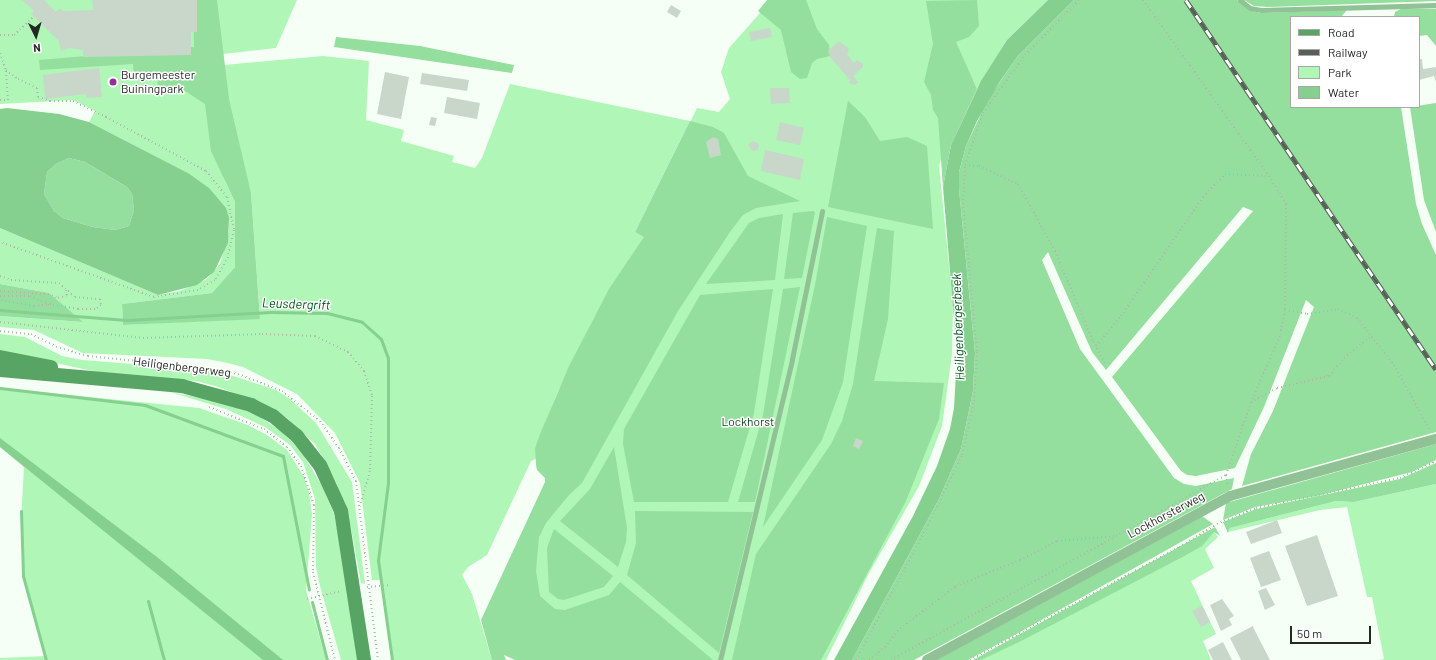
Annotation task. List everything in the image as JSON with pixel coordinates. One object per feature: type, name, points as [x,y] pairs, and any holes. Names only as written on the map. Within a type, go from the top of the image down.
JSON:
[{"type":"main road","name":"Heiligenbergerweg","points":[[0,357],[102,378]]},
{"type":"main road","name":"Heiligenbergerweg","points":[[0,370],[182,386],[251,405],[273,416],[297,436],[320,465],[341,511],[364,660]]},
{"type":"street","name":"Lockhorsterweg","points":[[927,660],[1230,496],[1434,436]]},
{"type":"lane","points":[[1240,0],[1250,8],[1261,10],[1436,5]]},
{"type":"lane","points":[[720,660],[792,359],[822,211]]},
{"type":"path","points":[[856,660],[928,525],[962,455],[974,401],[977,351],[963,204],[966,165],[983,113],[1025,55],[1079,0]]},
{"type":"path","points":[[1143,0],[1269,176],[1286,204],[1285,310],[1280,336],[1251,402],[1226,475],[1230,496]]},
{"type":"path","points":[[0,35],[14,36],[33,17]]},
{"type":"path","points":[[0,53],[6,70],[8,100],[0,100]]},
{"type":"path","points":[[0,242],[154,297],[198,290],[215,280],[228,257],[234,230],[227,197],[206,171],[106,117],[73,102],[50,101],[38,97],[37,88],[18,79],[6,70]]},
{"type":"path","points":[[966,165],[980,166],[1018,184],[1055,251],[1096,346],[1106,365]]},
{"type":"path","points":[[1096,346],[1121,316],[1202,197],[1225,174],[1269,176]]},
{"type":"path","points":[[0,276],[11,280],[59,283],[75,297],[100,299],[101,305],[95,309],[51,304],[34,306],[0,300]]},
{"type":"path","points":[[0,291],[48,294],[58,298],[67,295],[63,286]]},
{"type":"path","points":[[0,296],[30,296],[51,304]]},
{"type":"path","points":[[1285,310],[1307,314],[1338,309],[1357,318],[1370,337],[1394,365],[1434,436]]},
{"type":"path","points":[[0,322],[143,338],[262,334],[315,336],[348,352],[364,371],[372,396],[370,471],[359,510]]},
{"type":"path","name":"Heiligenbergerweg","points":[[0,331],[31,334],[60,348],[88,356],[195,367],[238,374],[282,391],[320,421],[339,448],[356,481],[378,660]]},
{"type":"path","points":[[1251,402],[1277,388],[1329,376],[1344,358],[1370,337]]},
{"type":"path","points":[[203,405],[264,429],[287,447],[301,466],[314,505],[313,572],[335,660]]},
{"type":"path","points":[[970,660],[1178,548],[1217,524],[1256,508],[1400,478],[1436,462]]},
{"type":"path","points":[[891,660],[1226,475]]},
{"type":"path","points":[[869,660],[885,647],[897,631],[956,586],[1020,560],[1057,541],[1116,536]]},
{"type":"path","points":[[376,586],[388,585]]},
{"type":"green space","points":[[0,0],[297,0],[276,48],[223,54],[224,65],[323,56],[369,61],[366,120],[404,130],[401,141],[454,156],[452,162],[475,168],[482,158],[510,84],[690,121],[635,232],[645,237],[594,318],[558,391],[535,448],[537,458],[531,461],[487,555],[468,567],[462,575],[472,594],[492,660],[393,660],[381,580],[372,580],[360,483],[335,433],[297,394],[243,367],[228,363],[207,359],[83,353],[34,330],[0,327],[0,316],[82,322],[49,293],[0,284],[0,228],[158,295],[180,291],[207,279],[220,264],[229,232],[229,218],[188,173],[89,122],[95,111],[73,100],[0,104]],"holes":[[[225,181],[251,193],[260,318],[123,325],[122,304],[212,293],[235,267],[235,202]]]},
{"type":"green space","points":[[193,0],[217,0],[229,99],[251,193],[260,319],[123,325],[122,304],[212,293],[235,267],[235,202],[211,151],[205,104],[182,89],[158,90],[157,76],[134,77],[133,64],[40,70],[39,60],[194,47]]},
{"type":"green space","points":[[767,0],[806,0],[817,29],[829,45],[830,56],[817,59],[812,63],[807,78],[800,79],[791,72],[781,30],[758,11]]},
{"type":"green space","name":"Lockhorst","points":[[768,0],[1048,0],[1007,40],[977,89],[973,80],[956,112],[939,166],[953,304],[952,354],[942,426],[919,486],[869,573],[826,660],[521,660],[503,576],[548,476],[649,236],[638,231],[697,108],[719,112],[730,99],[721,72],[729,48],[767,5]]},
{"type":"green space","points":[[977,0],[979,26],[969,37],[956,42],[977,89],[951,145],[943,187],[938,118],[933,110],[931,95],[924,82],[933,44],[926,1]]},
{"type":"green space","points":[[1074,0],[1237,0],[1249,10],[1261,13],[1347,10],[1342,16],[1290,16],[1290,108],[1401,108],[1416,204],[1422,224],[1436,255],[1436,432],[1242,486],[1251,454],[1273,411],[1314,307],[1306,300],[1264,407],[1235,468],[1196,476],[1187,475],[1181,471],[1112,377],[1253,211],[1243,207],[1106,370],[1092,352],[1048,252],[1042,260],[1080,349],[1174,478],[1184,484],[1196,486],[1234,478],[1232,489],[914,660],[852,660],[939,499],[961,449],[973,391],[975,353],[959,189],[959,172],[966,146],[987,101],[1017,57]]},
{"type":"green space","points":[[1244,0],[1436,1],[1268,7],[1254,6]]},
{"type":"green space","points":[[1401,9],[1436,9],[1436,46],[1427,35],[1420,36],[1420,16],[1394,16],[1395,12]]},
{"type":"green space","points":[[336,37],[420,46],[514,65],[512,73],[334,47]]},
{"type":"green space","points":[[848,101],[865,117],[880,141],[907,137],[927,146],[933,229],[828,207]]},
{"type":"green space","points":[[1436,103],[1436,232],[1424,200],[1410,108],[1420,108],[1420,105]]},
{"type":"green space","points":[[690,121],[713,127],[724,133],[748,176],[800,201],[756,208],[743,215],[730,232],[678,311],[582,483],[569,495],[546,523],[539,537],[536,571],[540,596],[555,609],[565,610],[609,595],[620,582],[713,660],[515,660],[504,655],[506,660],[492,660],[481,620],[545,482],[545,478],[537,470],[536,465],[535,448],[540,434],[569,366],[609,289],[644,237],[635,232]]},
{"type":"green space","points":[[69,158],[85,162],[127,187],[132,194],[134,210],[129,226],[115,230],[93,227],[63,218],[54,211],[44,194],[47,172],[56,164]]},
{"type":"green space","points":[[815,212],[802,278],[784,279],[793,213]]},
{"type":"green space","points":[[783,214],[775,280],[706,284],[749,223],[759,218]]},
{"type":"green space","points":[[827,217],[867,226],[843,382],[822,440],[763,527],[815,285]]},
{"type":"green space","points":[[877,228],[894,231],[888,319],[874,381],[944,383],[939,419],[906,501],[821,660],[732,660],[756,554],[831,444],[842,421],[853,384]]},
{"type":"green space","points":[[0,284],[49,293],[83,322],[0,316]]},
{"type":"green space","points":[[800,287],[755,502],[738,502],[763,415],[783,289]]},
{"type":"green space","points":[[773,289],[754,413],[728,502],[634,502],[623,444],[624,429],[700,295]]},
{"type":"green space","points":[[0,334],[25,337],[62,356],[82,360],[195,369],[227,374],[276,390],[290,399],[316,423],[352,482],[365,584],[361,583],[351,528],[336,482],[315,444],[287,418],[259,402],[215,386],[196,381],[102,373],[0,351]]},
{"type":"green space","points":[[0,388],[199,408],[248,425],[267,435],[287,450],[304,477],[309,493],[312,514],[306,590],[326,660],[0,660],[0,658],[46,656],[23,576],[21,520],[24,467],[0,447]]},
{"type":"green space","points":[[170,392],[227,403],[255,414],[281,431],[301,451],[322,486],[334,514],[343,558],[357,660],[341,660],[320,586],[316,567],[315,499],[303,462],[290,445],[265,427],[226,409]]},
{"type":"green space","points":[[1436,444],[1436,460],[1412,472],[1317,496],[1255,507],[1223,520],[1226,503]]},
{"type":"green space","points":[[614,447],[627,528],[626,542],[618,567],[560,521],[590,489]]},
{"type":"green space","points":[[1436,463],[1436,484],[1354,502],[1336,501],[1230,528],[1228,533],[1223,522],[1256,509],[1400,479]]},
{"type":"green space","points":[[1436,484],[1436,660],[1379,660],[1384,659],[1372,597],[1367,597],[1347,507],[1320,510],[1228,532],[1230,528],[1336,501],[1354,502]]},
{"type":"green space","points":[[635,511],[753,512],[719,653],[627,575],[636,543]]},
{"type":"green space","points":[[1202,516],[1213,524],[1011,637],[968,660],[937,660]]},
{"type":"green space","points":[[1215,527],[1220,536],[1214,532],[1202,546],[1179,559],[1021,641],[981,660],[973,660]]},
{"type":"green space","points":[[554,529],[613,576],[604,587],[564,600],[558,599],[549,592],[547,548]]},
{"type":"green space","points":[[1214,532],[1218,537],[1205,549],[1214,568],[1191,581],[1216,634],[1203,641],[1211,660],[981,660],[1179,559]]},
{"type":"water","name":"Heiligenbergerbeek","points":[[1048,0],[1074,0],[1017,57],[999,83],[977,121],[966,146],[959,172],[959,189],[975,353],[973,391],[961,449],[939,499],[852,660],[834,660],[913,516],[937,466],[950,429],[954,408],[957,355],[943,187],[951,145],[981,81],[1007,40]]},
{"type":"water","points":[[7,108],[59,114],[89,122],[188,173],[209,188],[226,208],[229,218],[228,243],[214,272],[197,285],[158,295],[0,228],[0,109]],"holes":[[[69,158],[85,162],[127,187],[132,194],[134,210],[129,226],[115,230],[93,227],[63,218],[54,211],[44,194],[47,172],[56,164]]]},
{"type":"water","points":[[0,438],[157,557],[283,660],[263,660],[0,447]]},
{"type":"building","points":[[22,0],[44,0],[56,12],[60,8],[63,11],[93,10],[92,0],[197,0],[197,32],[191,32],[191,55],[83,57],[83,50],[69,48],[61,51],[59,41],[31,14],[34,11]]},
{"type":"building","points":[[671,5],[681,11],[677,18],[667,12]]},
{"type":"building","points":[[770,28],[772,37],[751,41],[749,32]]},
{"type":"building","points":[[839,41],[849,49],[847,54],[854,63],[857,60],[863,64],[863,67],[853,76],[858,82],[854,85],[849,83],[850,80],[830,57],[828,51]]},
{"type":"building","points":[[1420,59],[1422,59],[1423,69],[1436,67],[1436,82],[1434,76],[1420,80]]},
{"type":"building","points":[[99,68],[102,97],[86,98],[86,94],[45,99],[43,75]]},
{"type":"building","points":[[385,72],[409,77],[401,119],[377,114]]},
{"type":"building","points":[[422,73],[469,80],[467,91],[420,84]]},
{"type":"building","points":[[770,88],[789,88],[790,103],[771,104]]},
{"type":"building","points":[[447,97],[480,103],[477,119],[444,113]]},
{"type":"building","points":[[431,117],[437,118],[435,126],[429,125]]},
{"type":"building","points":[[780,122],[804,128],[800,145],[776,140]]},
{"type":"building","points":[[713,137],[718,139],[721,155],[710,158],[706,142]]},
{"type":"building","points":[[753,141],[759,144],[758,150],[753,151],[748,145]]},
{"type":"building","points":[[765,150],[804,159],[800,180],[761,171]]},
{"type":"building","points":[[856,438],[863,441],[859,449],[853,446]]},
{"type":"building","points":[[1277,520],[1282,533],[1251,544],[1246,532]]},
{"type":"building","points":[[1317,535],[1338,596],[1307,606],[1285,546]]},
{"type":"building","points":[[1269,551],[1281,580],[1261,587],[1250,558]]},
{"type":"building","points":[[1266,588],[1275,605],[1265,610],[1258,591]]},
{"type":"building","points":[[1222,599],[1234,616],[1229,619],[1232,625],[1221,631],[1210,605]]},
{"type":"building","points":[[1202,606],[1210,622],[1201,627],[1192,611]]},
{"type":"building","points":[[1253,626],[1270,660],[1241,660],[1230,638]]},
{"type":"building","points":[[1223,642],[1232,660],[1213,660],[1208,650]]},
{"type":"waterway","name":"Leusdergrift","points":[[0,310],[127,320],[271,312],[327,313],[362,322],[381,339],[388,358],[388,483],[378,560],[392,660]]},
{"type":"waterway","points":[[0,388],[145,405],[283,456],[309,590]]},
{"type":"waterway","points":[[21,511],[23,576],[46,660]]},
{"type":"waterway","points":[[148,601],[164,660]]},
{"type":"waterway","points":[[312,602],[327,660]]},
{"type":"railway","points":[[1186,0],[1436,369]]},
{"type":"place","name":"Burgemeester Buiningpark","points":[[113,82]]}]
